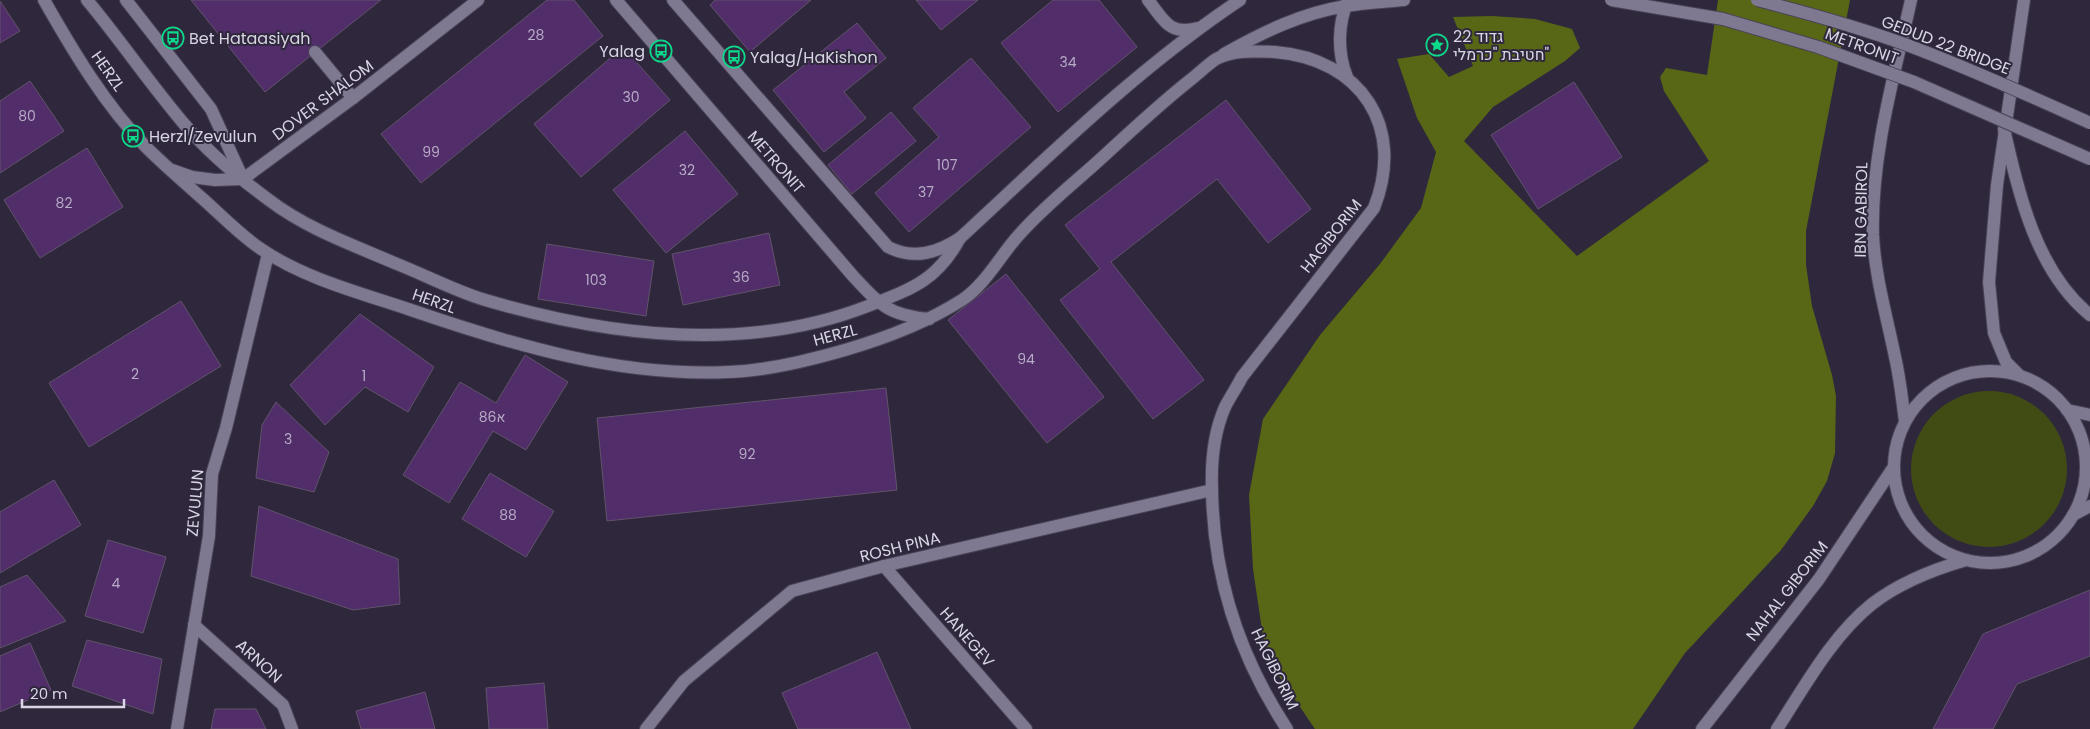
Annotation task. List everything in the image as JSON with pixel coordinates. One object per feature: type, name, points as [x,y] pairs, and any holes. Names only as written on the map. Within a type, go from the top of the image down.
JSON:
[{"type":"street","name":"HERZL","points":[[44,0],[67,41],[127,125],[147,148],[250,241],[268,254],[303,272],[467,329],[600,364],[686,373],[732,372],[773,367],[824,356],[882,339],[929,319]]},
{"type":"street","name":"HERZL","points":[[87,0],[186,126],[212,153],[243,179],[301,222],[480,299],[602,328],[688,336],[803,326],[846,314],[914,287],[940,270],[950,257],[960,238]]},
{"type":"street","points":[[126,0],[210,109],[243,179],[215,180],[192,177],[172,170]]},
{"type":"street","name":"DOVER SHALOM","points":[[243,179],[353,98],[478,0]]},
{"type":"street","name":"METRONIT","points":[[616,0],[853,276],[878,302],[889,311],[908,317],[929,319]]},
{"type":"street","points":[[673,0],[888,247],[898,252],[928,254],[960,238],[1091,117],[1198,28],[1240,0]]},
{"type":"street","points":[[1148,0],[1169,27],[1186,32],[1198,28]]},
{"type":"street","points":[[1331,0],[1347,3],[1404,0]]},
{"type":"street","name":"METRONIT","points":[[1611,0],[1723,19],[1818,48],[1914,82],[2090,159]]},
{"type":"street","name":"GEDUD 22 BRIDGE","points":[[1757,0],[1834,20],[1908,45],[1980,74],[2090,123]]},
{"type":"street","name":"IBN GABIROL","points":[[1905,421],[1896,359],[1877,273],[1873,234],[1875,177],[1882,134],[1911,0]]},
{"type":"street","points":[[2019,375],[2006,362],[2000,351],[1991,314],[1989,282],[1992,231],[2004,129],[2024,0]]},
{"type":"street","points":[[1217,58],[1282,24],[1347,3]]},
{"type":"street","points":[[1347,3],[1340,35],[1342,63],[1347,77]]},
{"type":"street","points":[[315,52],[353,98]]},
{"type":"street","name":"HAGIBORIM","points":[[929,319],[967,297],[1020,233],[1158,106],[1217,58],[1240,52],[1283,53],[1308,57],[1347,77],[1365,98],[1376,116],[1383,135],[1386,157],[1380,192],[1374,208],[1262,350],[1225,407],[1216,436],[1211,472],[1212,522],[1222,581],[1245,652],[1287,729]]},
{"type":"street","points":[[2004,129],[2017,184],[2042,250],[2072,300],[2090,315]]},
{"type":"street","name":"ZEVULUN","points":[[177,729],[209,536],[212,474],[226,428],[268,254]]},
{"type":"street","points":[[2000,371],[2019,375],[2046,389],[2068,410],[2081,434],[2086,461],[2084,489],[2073,515],[2063,529],[2036,552],[2002,562],[1966,560],[1950,554],[1926,539],[1908,518],[1896,493],[1893,468],[1896,444],[1905,421],[1915,405],[1929,392],[1945,382],[1963,374],[2000,371]]},
{"type":"street","points":[[2068,410],[2090,415]]},
{"type":"street","name":"NAHAL GIBORIM","points":[[1702,729],[1819,579],[1893,468]]},
{"type":"street","name":"ROSH PINA","points":[[646,729],[684,681],[792,591],[884,566],[1212,490]]},
{"type":"street","points":[[2073,515],[2090,506]]},
{"type":"street","points":[[1777,729],[1817,667],[1854,620],[1873,603],[1895,590],[1946,566],[1966,560]]},
{"type":"street","name":"HANEGEV","points":[[884,566],[1026,729]]},
{"type":"street","name":"ARNON","points":[[194,625],[283,705],[292,729]]},
{"type":"green space","points":[[1718,0],[1850,0],[1806,231],[1806,265],[1812,306],[1832,375],[1836,396],[1835,453],[1827,481],[1813,506],[1781,550],[1685,653],[1633,729],[1315,729],[1266,657],[1253,569],[1249,495],[1263,419],[1320,335],[1380,264],[1421,208],[1436,152],[1417,118],[1397,59],[1429,54],[1449,77],[1473,66],[1453,17],[1492,16],[1535,19],[1572,29],[1580,48],[1565,61],[1493,107],[1464,141],[1577,256],[1709,161],[1664,91],[1660,77],[1666,68],[1707,75]]},
{"type":"green space","points":[[1981,391],[1997,391],[2012,394],[2026,400],[2039,408],[2050,419],[2064,446],[2067,469],[2066,484],[2058,506],[2050,519],[2039,530],[2012,544],[1997,547],[1981,547],[1966,544],[1952,538],[1939,530],[1928,519],[1914,492],[1911,477],[1911,461],[1914,446],[1920,432],[1928,419],[1939,408],[1966,394]]},
{"type":"building","points":[[191,0],[381,0],[265,92]]},
{"type":"building","points":[[547,0],[574,0],[603,36],[421,183],[381,134]]},
{"type":"building","points":[[715,0],[811,0],[750,52],[710,5]]},
{"type":"building","points":[[916,0],[978,0],[941,30]]},
{"type":"building","points":[[1053,0],[1099,0],[1137,47],[1058,112],[1001,43]]},
{"type":"building","points":[[0,1],[20,31],[0,43]]},
{"type":"building","points":[[857,23],[886,58],[844,92],[866,118],[824,152],[773,90]]},
{"type":"building","points":[[623,47],[670,100],[581,177],[534,124]]},
{"type":"building","points":[[971,58],[1031,127],[909,232],[875,193],[939,137],[913,108]]},
{"type":"building","points":[[30,81],[64,131],[0,173],[0,101]]},
{"type":"building","points":[[1574,82],[1622,157],[1538,209],[1491,135]]},
{"type":"building","points":[[1226,100],[1311,209],[1268,243],[1217,179],[1111,262],[1204,380],[1153,419],[1060,300],[1100,269],[1065,225]]},
{"type":"building","points":[[891,112],[916,141],[852,194],[828,165]]},
{"type":"building","points":[[685,131],[738,194],[666,253],[613,190]]},
{"type":"building","points":[[87,148],[123,207],[40,258],[4,200]]},
{"type":"building","points":[[769,233],[780,285],[683,305],[672,254]]},
{"type":"building","points":[[547,244],[654,261],[646,316],[538,299]]},
{"type":"building","points":[[1006,274],[1104,397],[1047,443],[948,320]]},
{"type":"building","points":[[181,301],[221,366],[89,447],[49,383]]},
{"type":"building","points":[[360,314],[434,367],[408,412],[365,387],[325,425],[290,385]]},
{"type":"building","points":[[525,355],[568,382],[526,450],[493,431],[449,503],[403,475],[460,382],[496,403]]},
{"type":"building","points":[[886,388],[897,490],[607,521],[597,418]]},
{"type":"building","points":[[276,402],[329,452],[314,492],[256,478],[262,425]]},
{"type":"building","points":[[490,473],[554,511],[526,557],[462,519]]},
{"type":"building","points":[[54,480],[81,525],[0,573],[0,512]]},
{"type":"building","points":[[259,506],[398,559],[400,604],[353,610],[251,576]]},
{"type":"building","points":[[108,540],[166,557],[143,633],[85,616]]},
{"type":"building","points":[[27,575],[66,621],[0,648],[0,587]]},
{"type":"building","points":[[2090,590],[2090,656],[2017,684],[1993,729],[1933,729],[1983,634]]},
{"type":"building","points":[[87,640],[162,659],[153,714],[72,686]]},
{"type":"building","points":[[30,643],[51,690],[0,712],[0,656]]},
{"type":"building","points":[[877,652],[911,729],[798,729],[782,693]]},
{"type":"building","points":[[544,683],[548,729],[489,729],[486,688]]},
{"type":"building","points":[[425,692],[435,729],[361,729],[356,711]]},
{"type":"building","points":[[215,709],[256,709],[266,729],[211,729]]},
{"type":"place","name":"Bet Hataasiyah","points":[[173,38]]},
{"type":"place","name":"גדוד 22 חטיבת \"כרמלי\"","points":[[1437,45]]},
{"type":"place","name":"Yalag","points":[[661,51]]},
{"type":"place","name":"Yalag/HaKishon","points":[[734,57]]},
{"type":"place","name":"Herzl/Zevulun","points":[[133,136]]}]
